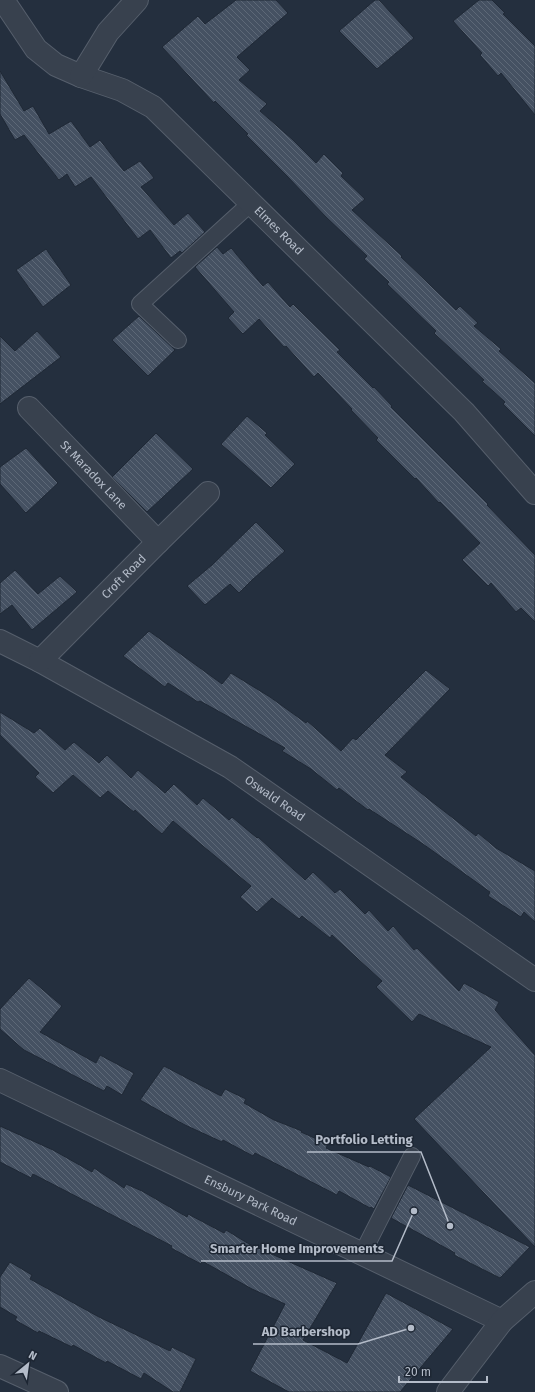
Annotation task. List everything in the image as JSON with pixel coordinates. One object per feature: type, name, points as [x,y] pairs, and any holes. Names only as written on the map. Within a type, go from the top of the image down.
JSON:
[{"type":"street","name":"Elmes Road","points":[[3,0],[36,49],[56,65],[81,76],[122,90],[153,107],[464,412],[535,493]]},
{"type":"street","points":[[81,76],[108,32],[138,0]]},
{"type":"street","name":"St Maradox Lane","points":[[29,408],[158,542]]},
{"type":"street","name":"Croft Road","points":[[40,661],[208,493]]},
{"type":"street","name":"Oswald Road","points":[[0,641],[40,661],[230,767],[535,980]]},
{"type":"street","name":"Ensbury Park Road","points":[[0,1080],[502,1321]]},
{"type":"street","points":[[448,1392],[502,1321],[535,1292]]},
{"type":"street","points":[[0,1366],[36,1388],[57,1392]]},
{"type":"lane","points":[[178,340],[140,304],[251,203]]},
{"type":"lane","points":[[362,1254],[412,1156]]},
{"type":"building","points":[[236,0],[276,0],[288,13],[237,57],[250,70],[239,80],[267,104],[260,111],[293,140],[316,163],[324,154],[343,173],[341,176],[365,199],[352,210],[402,256],[401,257],[456,310],[460,306],[478,323],[474,326],[501,349],[499,351],[535,383],[535,436],[503,404],[505,402],[482,381],[484,380],[434,333],[436,331],[387,284],[389,282],[364,259],[367,256],[326,217],[215,101],[214,103],[162,47],[198,16],[205,24]]},
{"type":"building","points":[[375,0],[379,0],[414,38],[377,69],[339,31]]},
{"type":"building","points":[[479,0],[492,0],[505,13],[503,14],[535,46],[535,115],[501,73],[498,76],[480,55],[482,53],[453,21]]},
{"type":"building","points":[[0,71],[24,111],[33,106],[49,134],[71,121],[90,147],[100,140],[124,171],[140,161],[154,178],[141,187],[174,225],[188,213],[205,232],[182,253],[180,251],[171,258],[150,230],[138,239],[91,177],[75,187],[67,174],[59,180],[24,135],[15,140],[0,114]]},
{"type":"building","points":[[217,247],[223,254],[231,248],[263,286],[268,282],[290,307],[293,304],[340,350],[337,352],[373,388],[374,387],[392,406],[391,407],[488,504],[487,505],[535,555],[535,622],[521,608],[516,612],[491,583],[488,586],[462,560],[480,543],[376,440],[378,438],[318,373],[314,377],[259,319],[243,334],[228,318],[234,312],[195,267]]},
{"type":"building","points":[[46,249],[71,285],[43,307],[16,270]]},
{"type":"building","points":[[139,316],[175,350],[148,376],[112,340]]},
{"type":"building","points":[[37,331],[61,357],[0,404],[0,336],[15,351]]},
{"type":"building","points":[[247,416],[267,433],[265,435],[295,464],[271,488],[221,444]]},
{"type":"building","points":[[156,433],[193,469],[147,512],[112,477]]},
{"type":"building","points":[[26,448],[58,483],[26,513],[0,484],[0,467]]},
{"type":"building","points":[[256,522],[285,551],[239,593],[230,584],[205,605],[187,586],[212,565]]},
{"type":"building","points":[[15,570],[38,594],[60,576],[77,592],[32,630],[12,605],[0,614],[0,583]]},
{"type":"building","points":[[149,631],[222,684],[231,673],[270,697],[306,723],[307,721],[341,751],[353,738],[356,740],[426,670],[450,689],[385,755],[407,772],[401,777],[476,836],[478,833],[496,848],[535,871],[535,922],[524,912],[521,917],[488,896],[490,892],[423,844],[369,809],[368,810],[339,788],[337,790],[311,769],[282,751],[285,748],[200,701],[198,702],[168,683],[165,687],[123,656]]},
{"type":"building","points":[[0,712],[34,733],[40,728],[65,750],[74,742],[99,763],[107,755],[131,778],[138,770],[165,793],[174,784],[197,805],[203,798],[229,820],[232,817],[257,838],[258,837],[305,880],[313,872],[335,893],[340,889],[365,914],[369,910],[388,931],[393,926],[414,950],[417,948],[459,991],[464,983],[499,1002],[495,1010],[535,1055],[535,1247],[414,1119],[491,1047],[419,1014],[412,1022],[376,987],[382,981],[332,935],[330,938],[302,916],[299,919],[272,898],[257,912],[240,897],[251,886],[173,821],[162,834],[135,810],[134,812],[108,791],[100,798],[73,775],[53,793],[35,777],[39,773],[0,735]]},
{"type":"building","points":[[29,978],[62,1006],[40,1032],[96,1063],[100,1055],[134,1073],[122,1095],[107,1086],[104,1091],[24,1050],[0,1029],[0,1009]]},
{"type":"building","points":[[164,1066],[221,1096],[225,1089],[246,1099],[244,1103],[274,1120],[302,1131],[301,1132],[328,1144],[326,1148],[369,1167],[370,1166],[391,1177],[374,1209],[339,1191],[337,1195],[255,1153],[253,1156],[223,1140],[222,1142],[185,1125],[140,1100]]},
{"type":"building","points":[[0,1126],[53,1150],[92,1172],[94,1168],[124,1188],[126,1184],[142,1191],[187,1217],[188,1214],[224,1233],[226,1230],[249,1244],[337,1283],[303,1340],[347,1363],[386,1293],[453,1329],[400,1392],[289,1392],[250,1371],[285,1304],[252,1289],[202,1261],[201,1264],[171,1248],[172,1246],[33,1174],[31,1178],[0,1162]]},
{"type":"building","points":[[408,1185],[530,1247],[500,1278],[454,1255],[455,1253],[391,1218]]},
{"type":"building","points":[[10,1262],[32,1275],[30,1279],[99,1317],[170,1351],[172,1347],[196,1359],[180,1392],[173,1392],[144,1373],[141,1379],[107,1361],[106,1363],[73,1345],[72,1347],[39,1331],[38,1333],[15,1320],[17,1317],[0,1307],[0,1277]]},
{"type":"place","name":"Smarter Home Improvements","points":[[414,1211]]},
{"type":"place","name":"Portfolio Letting","points":[[450,1226]]},
{"type":"place","name":"AD Barbershop","points":[[411,1328]]}]
